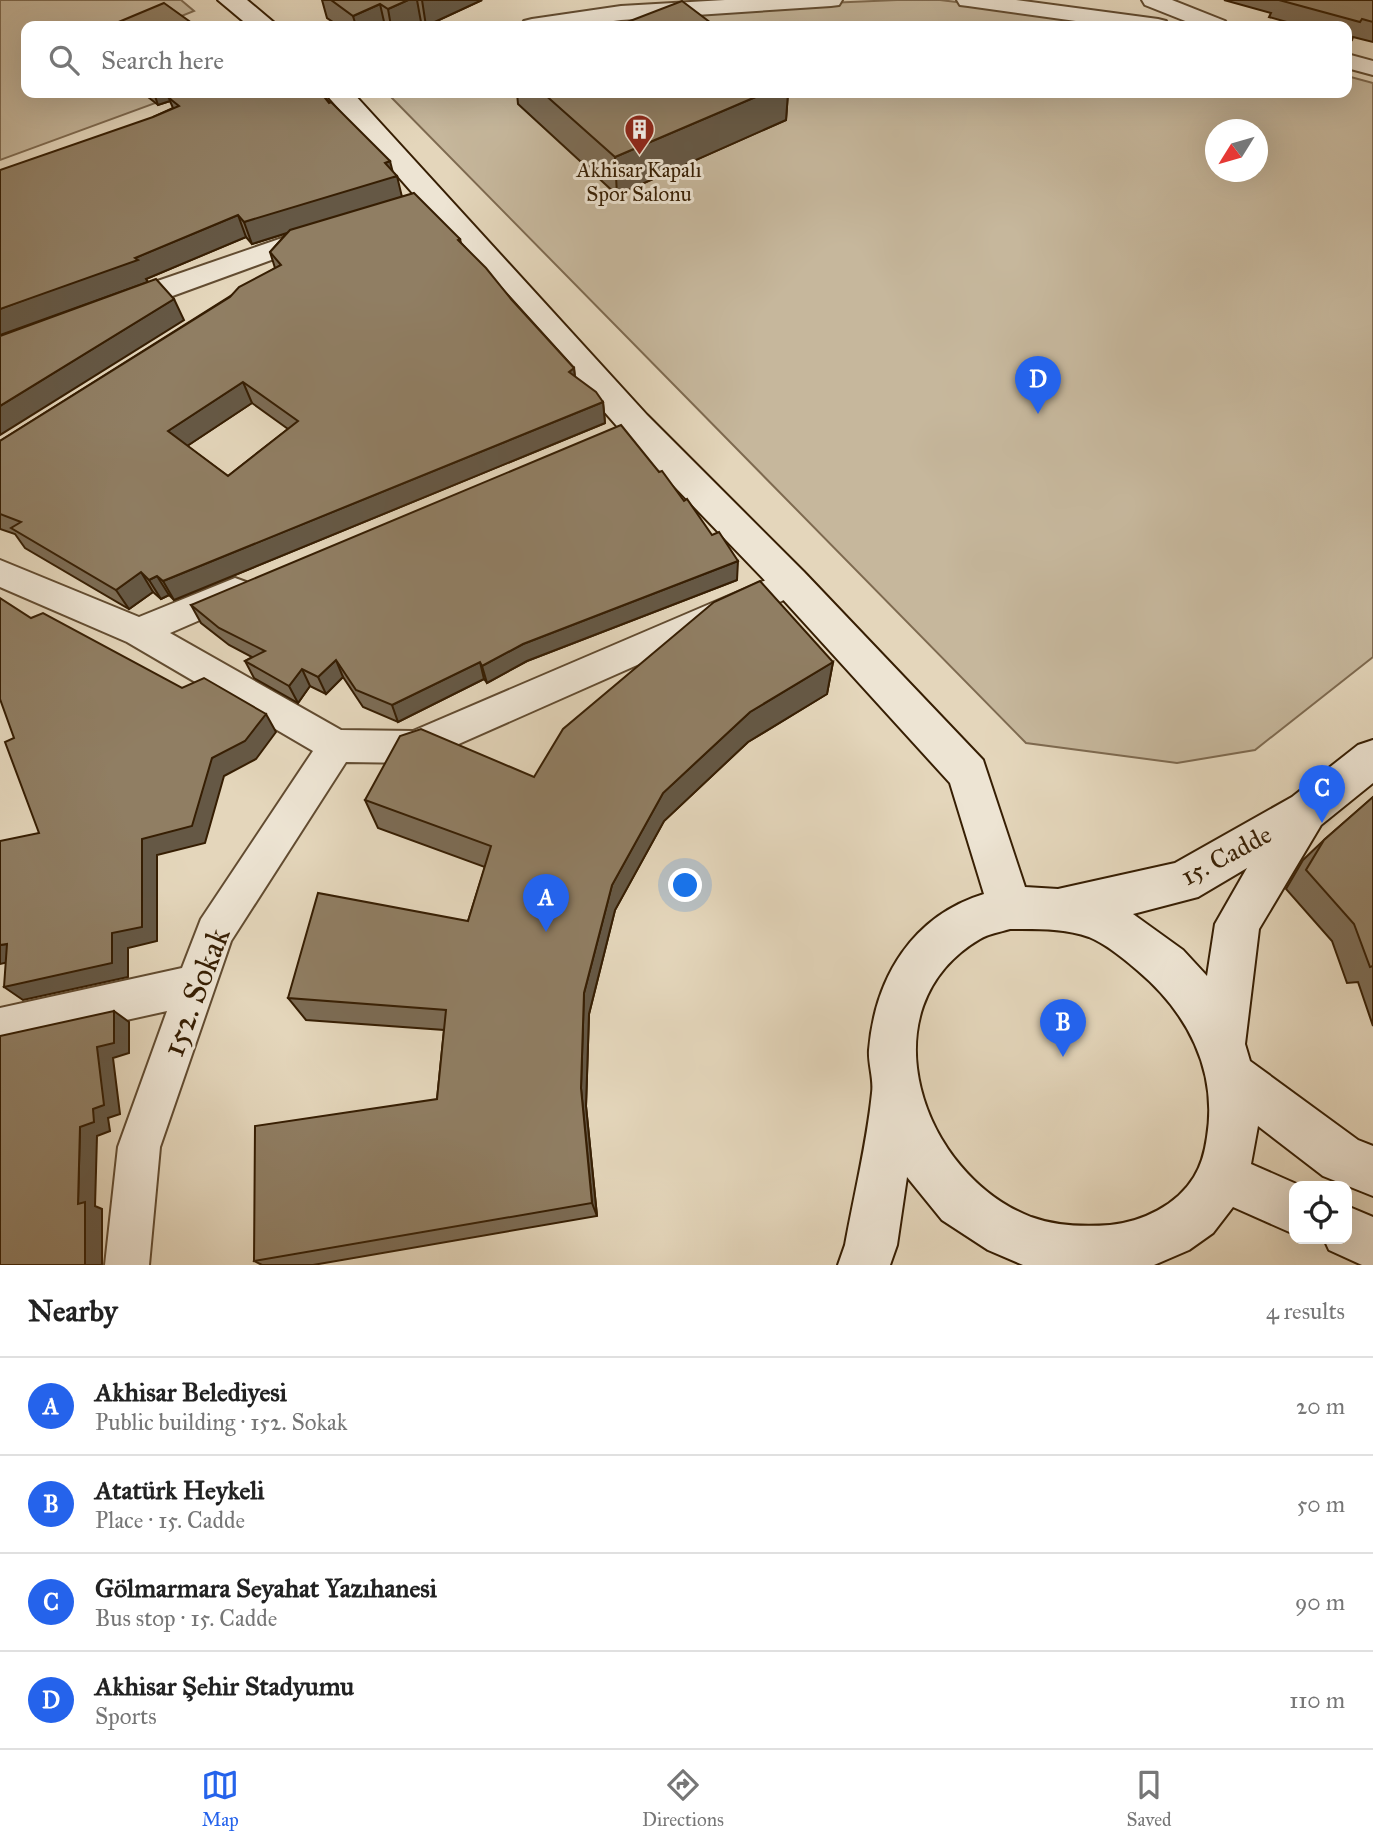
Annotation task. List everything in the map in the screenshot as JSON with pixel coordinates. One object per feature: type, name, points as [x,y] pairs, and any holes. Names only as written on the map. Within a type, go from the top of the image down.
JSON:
[{"type":"main road","points":[[231,0],[258,21]]},
{"type":"main road","points":[[342,98],[419,203],[622,429],[791,583],[968,773],[1010,908]]},
{"type":"main road","name":"15. Cadde","points":[[1060,908],[1183,882],[1307,811],[1373,758]]},
{"type":"main road","name":"15. Cadde","points":[[1226,1059],[1237,924],[1307,811]]},
{"type":"main road","points":[[864,1265],[872,1245],[896,1094],[891,1040],[902,990],[928,950],[965,922],[1010,908],[1060,908],[1109,923],[1155,952],[1195,993],[1226,1059],[1234,1087],[1234,1134],[1222,1177],[1198,1213],[1163,1240],[1109,1260],[1062,1255],[1005,1234],[955,1198],[917,1149],[896,1094]]},
{"type":"main road","points":[[1226,1059],[1341,1158],[1373,1171]]},
{"type":"main road","points":[[1222,1177],[1289,1207]]},
{"type":"main road","points":[[1352,1234],[1373,1244]]},
{"type":"street","points":[[566,21],[621,13],[831,0]]},
{"type":"street","points":[[968,0],[1121,21]]},
{"type":"street","points":[[1164,2],[1206,21]]},
{"type":"street","points":[[104,310],[287,243],[340,227]]},
{"type":"street","points":[[244,290],[287,243]]},
{"type":"street","points":[[0,573],[139,632],[336,746],[415,747],[791,583]]},
{"type":"street","points":[[139,632],[266,578]]},
{"type":"street","name":"152. Sokak","points":[[127,1265],[139,1147],[215,932],[336,746]]},
{"type":"street","points":[[0,1028],[196,985]]},
{"type":"shaded area","points":[[0,0],[181,0],[194,11],[169,21],[21,21],[21,98],[158,98],[161,101],[0,160]]},
{"type":"shaded area","points":[[940,0],[1114,21],[627,21],[687,9]]},
{"type":"shaded area","points":[[1352,77],[1373,83],[1373,657],[1255,750],[1177,763],[1026,743],[392,98],[1352,98]]},
{"type":"building","points":[[331,0],[408,0],[388,9],[380,4],[353,16]]},
{"type":"building","points":[[1279,0],[1373,0],[1373,22],[1362,19],[1360,22]]},
{"type":"building","points":[[682,1],[708,21],[630,21]]},
{"type":"building","points":[[164,3],[189,21],[121,21]]},
{"type":"building","points":[[169,98],[325,98],[390,161],[385,163],[397,176],[244,222],[238,215],[135,258],[138,260],[0,309],[0,170],[179,106]]},
{"type":"building","points":[[549,98],[753,98],[615,157]]},
{"type":"building","points":[[414,193],[460,239],[458,240],[574,368],[569,372],[596,392],[603,402],[163,581],[157,576],[149,580],[141,572],[116,590],[11,528],[21,522],[0,514],[0,441],[230,297],[239,287],[281,265],[270,252],[290,230]],"holes":[[[243,382],[298,421],[228,476],[168,431]]]},
{"type":"building","points":[[156,279],[174,299],[0,406],[0,336]]},
{"type":"building","points":[[621,425],[659,472],[662,471],[684,501],[687,499],[712,535],[719,532],[738,561],[523,644],[482,666],[480,662],[392,705],[356,690],[336,660],[318,677],[302,669],[289,686],[245,661],[265,651],[219,628],[191,605]]},
{"type":"building","points":[[760,581],[833,662],[750,712],[663,793],[612,885],[584,993],[581,1088],[592,1203],[254,1261],[255,1126],[437,1099],[446,1010],[288,998],[318,893],[468,921],[491,846],[365,800],[400,736],[421,729],[534,777],[563,729],[714,602]]},
{"type":"building","points":[[0,598],[31,618],[43,613],[182,688],[204,678],[266,714],[245,741],[212,758],[192,826],[142,839],[142,927],[112,933],[112,963],[4,987],[7,944],[0,945],[0,841],[39,833],[5,742],[14,738],[0,699]]},
{"type":"building","points":[[1373,797],[1373,966],[1370,967],[1354,924],[1306,870],[1324,840]]},
{"type":"building","points":[[114,1011],[114,1043],[97,1047],[104,1105],[93,1109],[94,1122],[80,1127],[78,1204],[85,1202],[85,1265],[0,1265],[0,1036]]},
{"type":"place","name":"Akhisar Kapalı Spor Salonu","points":[[639,157]]},
{"type":"place","name":"Akhisar Şehir Stadyumu","points":[[1038,414]]},
{"type":"place","name":"Gölmarmara Seyahat Yazıhanesi","points":[[1322,823]]},
{"type":"place","name":"Akhisar Belediyesi","points":[[546,932]]},
{"type":"place","name":"Atatürk Heykeli","points":[[1063,1057]]}]
